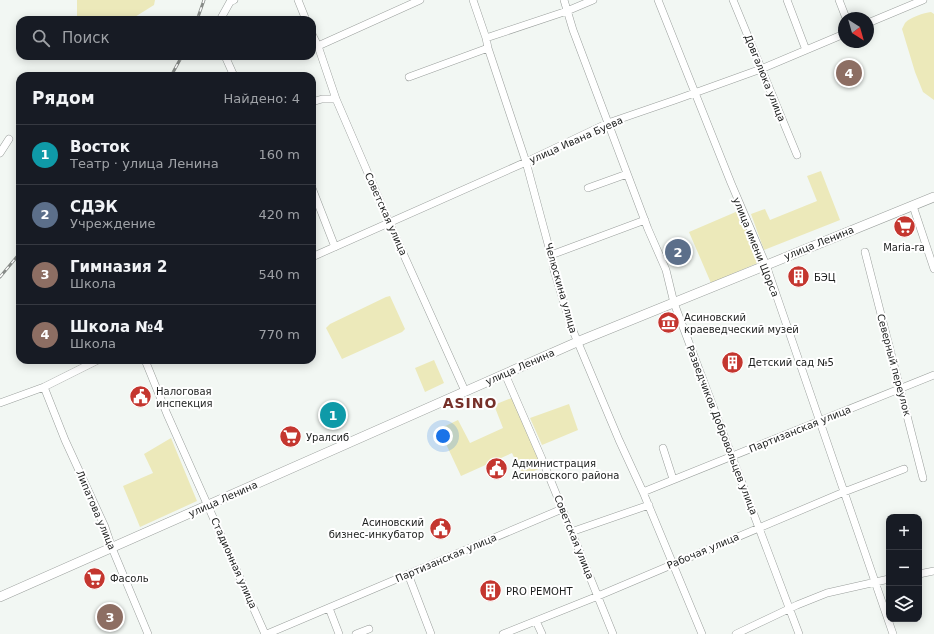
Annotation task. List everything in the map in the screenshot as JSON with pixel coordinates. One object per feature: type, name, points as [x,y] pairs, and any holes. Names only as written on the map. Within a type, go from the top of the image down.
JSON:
[{"type":"main road","name":"улица Ленина","points":[[0,597],[577,342],[934,197]]},
{"type":"street","points":[[298,0],[304,16]]},
{"type":"street","points":[[318,46],[420,0]]},
{"type":"street","name":"Челюскина улица","points":[[474,0],[488,48],[526,162],[554,270],[571,326],[619,440],[649,505],[702,634]]},
{"type":"street","name":"Разведчиков Добровольцев улица","points":[[564,0],[573,30],[627,174],[666,270],[674,303],[799,634]]},
{"type":"street","points":[[486,38],[567,11],[593,0]]},
{"type":"street","name":"улица имени Щорса","points":[[658,0],[730,183],[766,265],[893,634]]},
{"type":"street","name":"Довгалюка улица","points":[[734,0],[797,155]]},
{"type":"street","points":[[787,0],[806,50]]},
{"type":"street","points":[[839,0],[844,12]]},
{"type":"street","points":[[874,20],[923,0]]},
{"type":"street","points":[[222,16],[231,2]]},
{"type":"street","name":"улица Ивана Буева","points":[[316,255],[526,162],[608,123],[761,69],[838,37]]},
{"type":"street","name":"Советская улица","points":[[316,42],[336,99],[465,392]]},
{"type":"street","points":[[409,77],[488,48]]},
{"type":"street","points":[[227,60],[232,72]]},
{"type":"street","points":[[316,101],[322,99],[336,99]]},
{"type":"street","points":[[0,153],[9,139]]},
{"type":"street","points":[[588,188],[627,174]]},
{"type":"street","points":[[316,198],[335,247]]},
{"type":"street","points":[[913,206],[934,270]]},
{"type":"street","points":[[551,255],[645,220]]},
{"type":"street","name":"Северный переулок","points":[[865,252],[923,478]]},
{"type":"street","points":[[0,402],[44,387],[90,364]]},
{"type":"street","name":"Стадионная улица","points":[[147,364],[167,414],[266,634]]},
{"type":"street","name":"Советская улица","points":[[505,374],[542,459],[613,634]]},
{"type":"street","name":"Партизанская улица","points":[[643,492],[934,375]]},
{"type":"street","name":"Липатова улица","points":[[44,387],[65,440],[105,527],[112,548],[148,634]]},
{"type":"street","points":[[663,448],[674,479]]},
{"type":"street","name":"Рабочая улица","points":[[506,633],[598,596],[844,492],[904,470]]},
{"type":"street","points":[[571,532],[649,505]]},
{"type":"street","name":"Партизанская улица","points":[[266,634],[562,509]]},
{"type":"street","points":[[922,573],[934,571]]},
{"type":"street","points":[[408,574],[431,634]]},
{"type":"street","points":[[736,634],[827,593],[886,580]]},
{"type":"street","points":[[329,608],[339,634]]},
{"type":"street","points":[[536,621],[542,634]]},
{"type":"street","points":[[356,634],[369,629]]},
{"type":"shaded area","points":[[77,0],[155,0],[154,5],[136,16],[77,16]]},
{"type":"shaded area","points":[[931,12],[934,14],[934,100],[923,92],[915,72],[902,29],[905,23],[910,19],[921,14]]},
{"type":"shaded area","points":[[821,171],[840,220],[764,250],[751,214],[765,209],[770,220],[817,201],[807,176]]},
{"type":"shaded area","points":[[738,211],[760,262],[711,283],[689,232]]},
{"type":"shaded area","points":[[390,296],[405,329],[402,332],[342,359],[326,328],[330,324]]},
{"type":"shaded area","points":[[434,360],[444,383],[425,392],[415,368]]},
{"type":"shaded area","points":[[514,397],[543,467],[523,476],[512,453],[461,476],[439,429],[458,420],[470,443],[503,428],[494,405]]},
{"type":"shaded area","points":[[569,404],[578,430],[542,445],[530,418]]},
{"type":"shaded area","points":[[171,438],[197,501],[140,527],[123,486],[153,473],[144,454]]},
{"type":"railway","points":[[198,16],[204,0]]},
{"type":"railway","points":[[173,72],[180,60]]},
{"type":"railway","points":[[0,277],[16,258]]},
{"type":"place","name":"Школа №4","points":[[849,73]]},
{"type":"place","name":"Maria-ra","points":[[904,227]]},
{"type":"place","name":"СДЭК","points":[[678,252]]},
{"type":"place","name":"БЭЦ","points":[[799,277]]},
{"type":"place","name":"Асиновский краеведческий музей","points":[[668,323]]},
{"type":"place","name":"Детский сад №5","points":[[732,362]]},
{"type":"place","name":"Налоговая инспекция","points":[[141,397]]},
{"type":"place","name":"Восток","points":[[333,415]]},
{"type":"place","name":"Уралсиб","points":[[291,437]]},
{"type":"place","name":"Администрация Асиновского района","points":[[497,469]]},
{"type":"place","name":"Асиновский бизнес-инкубатор","points":[[440,528]]},
{"type":"place","name":"Фасоль","points":[[95,578]]},
{"type":"place","name":"PRO РЕМОНТ","points":[[491,591]]},
{"type":"place","name":"Гимназия 2","points":[[110,617]]},
{"type":"district","name":"ASINO","points":[[470,403]]}]
